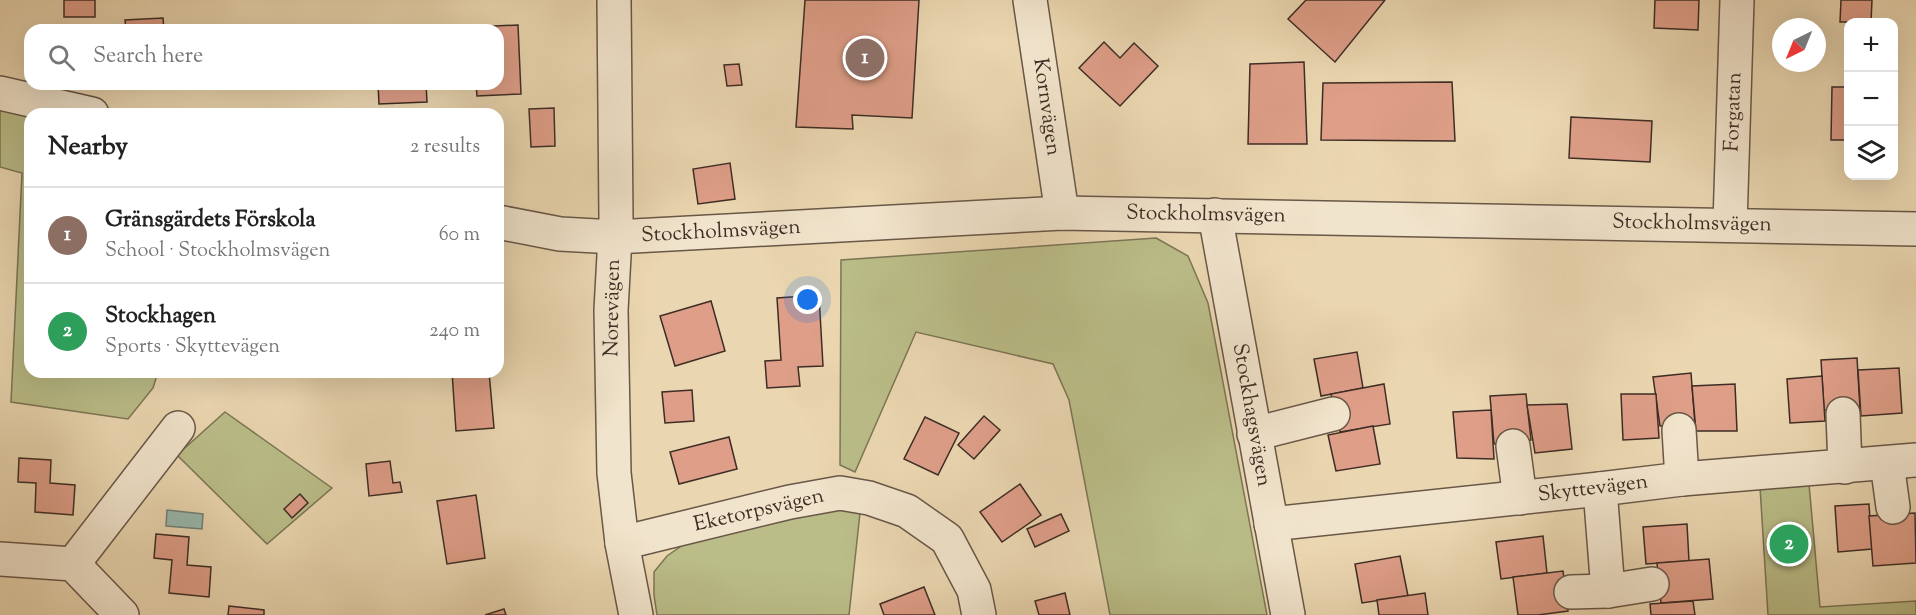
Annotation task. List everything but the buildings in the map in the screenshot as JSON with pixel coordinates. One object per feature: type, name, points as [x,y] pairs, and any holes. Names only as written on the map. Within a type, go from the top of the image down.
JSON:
[{"type":"street","name":"Norevägen","points":[[614,0],[616,207],[611,310],[614,473],[622,543],[636,615]]},
{"type":"street","name":"Kornvägen","points":[[1030,0],[1062,213]]},
{"type":"street","name":"Forgatan","points":[[1730,224],[1737,0]]},
{"type":"street","points":[[0,93],[66,108]]},
{"type":"street","name":"Stockholmsvägen","points":[[504,223],[560,234],[615,237],[1062,213],[1916,229]]},
{"type":"street","name":"Stockhagsvägen","points":[[1215,215],[1288,615]]},
{"type":"street","points":[[1254,434],[1333,414]]},
{"type":"street","points":[[1843,414],[1845,467]]},
{"type":"street","points":[[73,564],[178,428]]},
{"type":"street","points":[[1679,430],[1682,478]]},
{"type":"street","points":[[1513,446],[1520,498]]},
{"type":"street","points":[[1893,507],[1901,462]]},
{"type":"street","name":"Skyttevägen","points":[[1271,524],[1520,498],[1682,478],[1901,462]]},
{"type":"street","points":[[1600,489],[1608,591]]},
{"type":"street","name":"Eketorpsvägen","points":[[622,543],[790,502],[840,493],[869,498],[907,511],[946,539],[974,590],[979,615]]},
{"type":"street","points":[[0,559],[73,564],[122,615]]},
{"type":"street","points":[[1571,592],[1608,591],[1652,584]]},
{"type":"green space","points":[[0,109],[24,115],[24,378],[156,378],[153,388],[128,419],[11,402],[22,173],[0,167]]},
{"type":"green space","points":[[1156,238],[1188,256],[1208,303],[1267,615],[1110,615],[1069,400],[1053,364],[916,332],[855,472],[840,465],[841,260]]},
{"type":"green space","points":[[225,412],[332,488],[267,544],[177,455]]},
{"type":"green space","points":[[1809,484],[1820,607],[1916,601],[1916,615],[1768,615],[1760,487]]},
{"type":"green space","points":[[825,508],[860,513],[849,615],[657,615],[654,572],[667,556],[690,540]]},
{"type":"water","points":[[167,510],[203,514],[202,529],[166,526]]},
{"type":"place","name":"Gränsgärdets Förskola","points":[[865,58]]},
{"type":"place","name":"Stockhagen","points":[[1789,544]]}]
